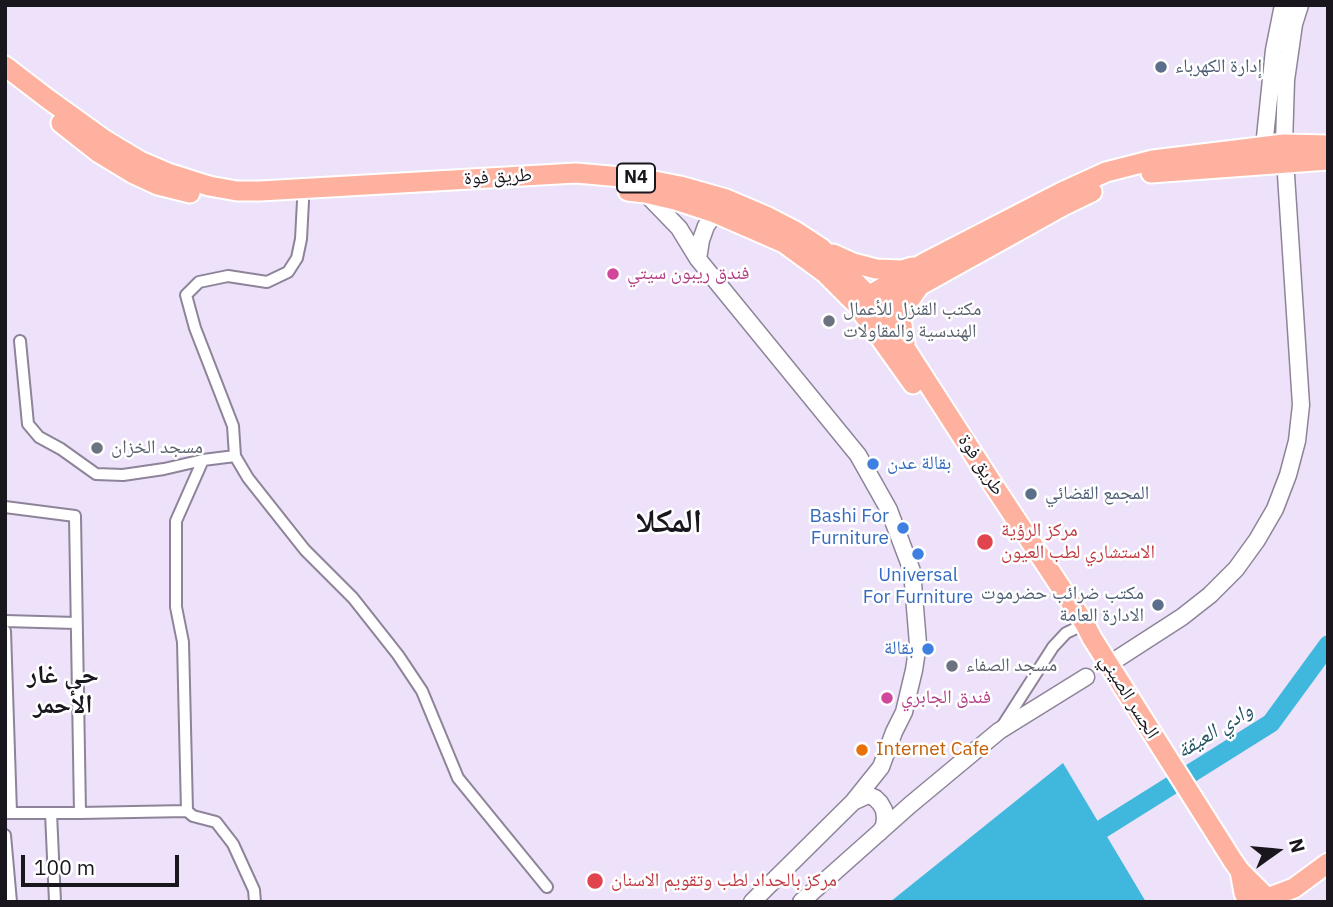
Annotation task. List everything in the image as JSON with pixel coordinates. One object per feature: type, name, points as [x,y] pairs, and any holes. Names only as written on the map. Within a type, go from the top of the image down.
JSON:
[{"type":"highway","name":"طريق فوة","points":[[5,65],[48,99],[131,173],[158,185],[208,197],[233,201],[303,201],[579,185],[645,193],[766,216],[821,248],[907,351],[1086,630]]},
{"type":"highway","name":"طريق فوة","points":[[5,79],[102,146],[209,187],[237,191],[324,188],[576,173],[680,186],[720,206],[784,243],[867,306],[1086,630]]},
{"type":"highway","points":[[867,306],[926,271],[1104,187],[1153,172],[1275,154],[1326,152]]},
{"type":"highway","points":[[821,248],[853,263],[876,269],[926,271]]},
{"type":"highway","points":[[907,351],[901,320],[904,308],[926,271]]},
{"type":"highway","name":"الجسر الصيني","points":[[1086,630],[1236,866],[1264,900]]},
{"type":"highway","points":[[1264,900],[1294,888],[1328,863]]},
{"type":"highway","points":[[1297,902],[1328,878]]},
{"type":"main road","points":[[1117,659],[1182,617],[1210,595],[1236,569],[1275,509],[1297,440],[1301,405],[1275,154],[1274,50],[1283,5]]},
{"type":"main road","points":[[1275,154],[1294,24],[1300,5]]},
{"type":"main road","points":[[645,193],[679,228],[698,259],[858,455],[889,510],[912,572],[918,644],[914,670],[904,712],[881,767],[853,802],[752,902]]},
{"type":"main road","points":[[698,259],[706,226],[720,206]]},
{"type":"main road","points":[[801,902],[910,805],[999,731],[1086,677]]},
{"type":"main road","points":[[881,767],[882,795],[895,806],[910,805]]},
{"type":"main road","points":[[853,802],[868,795],[880,803],[885,818],[880,832]]},
{"type":"street","points":[[303,201],[297,258],[288,272],[267,282],[228,276],[199,282],[186,295],[195,328],[233,426],[236,456],[248,478],[305,550],[354,598],[398,655],[422,691],[458,778],[547,887]]},
{"type":"street","points":[[20,341],[29,424],[39,437],[96,474],[123,475],[236,456]]},
{"type":"street","points":[[187,811],[183,642],[176,607],[176,521],[203,460]]},
{"type":"street","points":[[5,508],[75,516],[80,813]]},
{"type":"street","points":[[5,621],[76,623]]},
{"type":"street","points":[[999,731],[1053,647],[1066,633],[1086,630]]},
{"type":"street","points":[[5,631],[8,813],[187,811],[193,816],[216,822],[233,844],[254,890],[255,902]]},
{"type":"street","points":[[51,813],[55,902]]},
{"type":"street","points":[[5,835],[11,902]]},
{"type":"water","points":[[1063,763],[1146,902],[890,902]]},
{"type":"waterway","name":"وادي العيقة","points":[[1102,829],[1271,723],[1328,645]]},
{"type":"place","name":"إدارة الكهرباء","points":[[1161,67]]},
{"type":"place","name":"فندق ريبون سيتي","points":[[613,274]]},
{"type":"place","name":"مكتب القنزل للأعمال الهندسية والمقاولات","points":[[829,321]]},
{"type":"place","name":"مسجد الخزان","points":[[97,448]]},
{"type":"place","name":"بقالة عدن","points":[[873,464]]},
{"type":"place","name":"المجمع القضائي","points":[[1031,494]]},
{"type":"place","name":"Bashi For Furniture","points":[[903,528]]},
{"type":"place","name":"مركز الرؤية الاستشاري لطب العيون","points":[[985,542]]},
{"type":"place","name":"Universal For Furniture","points":[[918,554]]},
{"type":"place","name":"مكتب ضرائب حضرموت الادارة العامة","points":[[1158,605]]},
{"type":"place","name":"بقالة","points":[[928,649]]},
{"type":"place","name":"مسجد الصفاء","points":[[952,666]]},
{"type":"place","name":"فندق الجابري","points":[[887,698]]},
{"type":"place","name":"Internet Cafe","points":[[862,750]]},
{"type":"place","name":"مركز بالحداد لطب وتقويم الاسنان","points":[[595,881]]},
{"type":"district","name":"المكلا","points":[[669,522]]},
{"type":"district","name":"حي غار الأحمر","points":[[63,690]]}]
